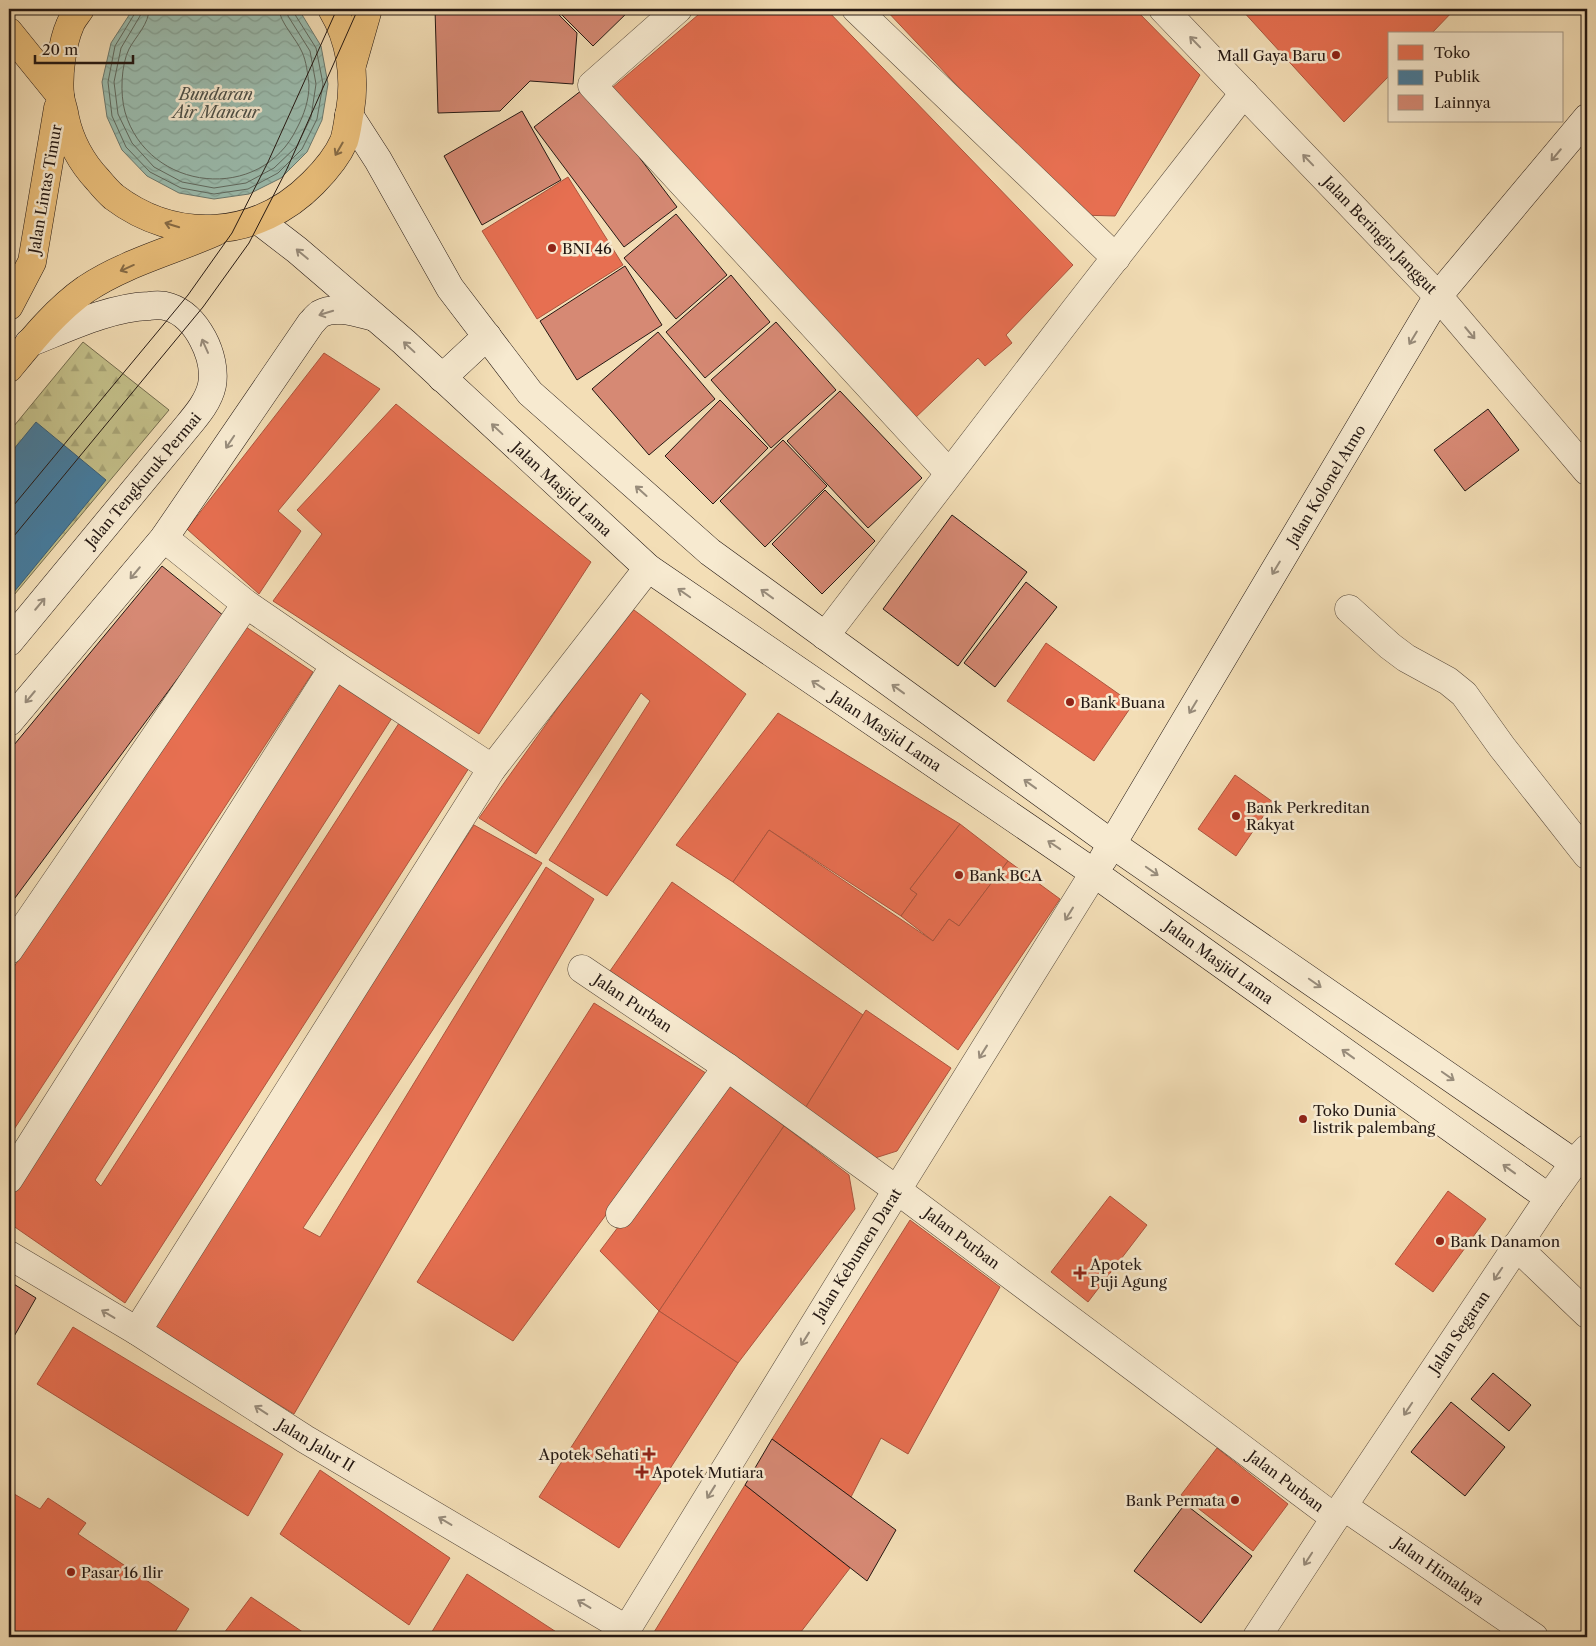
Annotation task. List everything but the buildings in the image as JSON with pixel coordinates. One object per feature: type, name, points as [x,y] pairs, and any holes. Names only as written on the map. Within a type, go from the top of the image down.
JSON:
[{"type":"main road","points":[[80,9],[70,25],[64,49],[60,72],[60,95],[68,133],[86,167],[113,196],[146,217],[182,228],[220,229]]},
{"type":"main road","points":[[9,368],[50,320],[86,290],[134,265],[220,229],[258,220],[280,210],[300,196],[317,179],[331,162],[344,140],[352,86],[351,68],[342,29],[332,9]]},
{"type":"main road","points":[[351,68],[368,9]]},
{"type":"main road","points":[[9,32],[60,95]]},
{"type":"main road","name":"Jalan Lintas Timur","points":[[9,306],[32,262],[60,95]]},
{"type":"street","points":[[678,9],[592,85],[950,473]]},
{"type":"street","points":[[856,9],[1116,258]]},
{"type":"street","name":"Jalan Beringin Janggut","points":[[1163,9],[1438,296],[1587,471]]},
{"type":"street","points":[[825,636],[1244,93]]},
{"type":"street","points":[[349,115],[378,160],[450,288],[530,392],[710,552],[1112,844],[1403,1044],[1581,1156]]},
{"type":"street","name":"Jalan Kolonel Atmo","points":[[1094,873],[1438,296],[1587,118]]},
{"type":"street","name":"Jalan Masjid Lama","points":[[258,220],[298,250],[374,317],[648,568],[1094,873],[1549,1198]]},
{"type":"street","name":"Jalan Tengkuruk Permai","points":[[9,642],[181,434],[203,406],[212,386],[212,370],[208,348],[196,328],[184,316],[168,307],[149,306],[105,314],[29,343]]},
{"type":"street","points":[[9,722],[164,538],[311,323],[320,314],[331,311],[347,311],[374,317]]},
{"type":"street","points":[[442,378],[486,336]]},
{"type":"street","points":[[212,386],[247,417]]},
{"type":"street","points":[[164,538],[246,604],[481,761],[491,770]]},
{"type":"street","points":[[137,1332],[491,770],[648,568]]},
{"type":"street","points":[[9,950],[246,604]]},
{"type":"street","points":[[1349,608],[1401,654],[1448,681],[1464,694],[1502,747],[1587,855]]},
{"type":"street","points":[[9,1179],[335,665]]},
{"type":"street","name":"Jalan Kebumen Darat","points":[[624,1633],[1094,873]]},
{"type":"street","points":[[1263,994],[1280,960]]},
{"type":"street","name":"Jalan Purban","points":[[582,969],[727,1067],[1339,1512]]},
{"type":"street","points":[[1379,1077],[1403,1044]]},
{"type":"street","points":[[620,1214],[727,1067]]},
{"type":"street","name":"Jalan Segaran","points":[[1256,1637],[1516,1246],[1581,1156]]},
{"type":"street","points":[[1516,1246],[1587,1314]]},
{"type":"street","name":"Jalan Jalur II","points":[[9,1255],[137,1332],[305,1439],[624,1633]]},
{"type":"street","name":"Jalan Himalaya","points":[[1339,1512],[1534,1637]]},
{"type":"green space","points":[[83,342],[169,410],[9,601],[9,432]]},
{"type":"water","name":"Bundaran Air Mancur","points":[[133,9],[296,9],[301,13],[321,46],[328,84],[322,120],[307,152],[281,178],[249,194],[214,199],[179,193],[147,176],[122,150],[107,117],[102,82],[111,43]]},
{"type":"tram line","points":[[9,511],[188,295],[232,233],[268,162],[337,9]]},
{"type":"tram line","points":[[9,542],[203,307],[249,243],[286,171],[358,9]]},
{"type":"place","name":"Mall Gaya Baru","points":[[1336,55]]},
{"type":"place","name":"BNI 46","points":[[552,248]]},
{"type":"place","name":"Bank Buana","points":[[1070,702]]},
{"type":"place","name":"Bank Perkreditan Rakyat","points":[[1236,816]]},
{"type":"place","name":"Bank BCA","points":[[959,875]]},
{"type":"place","name":"Toko Dunia listrik palembang","points":[[1303,1119]]},
{"type":"place","name":"Bank Danamon","points":[[1440,1241]]},
{"type":"place","name":"Apotek Puji Agung","points":[[1080,1273]]},
{"type":"place","name":"Apotek Sehati","points":[[649,1454]]},
{"type":"place","name":"Apotek Mutiara","points":[[642,1472]]},
{"type":"place","name":"Bank Permata","points":[[1235,1500]]},
{"type":"place","name":"Pasar 16 Ilir","points":[[71,1572]]}]
